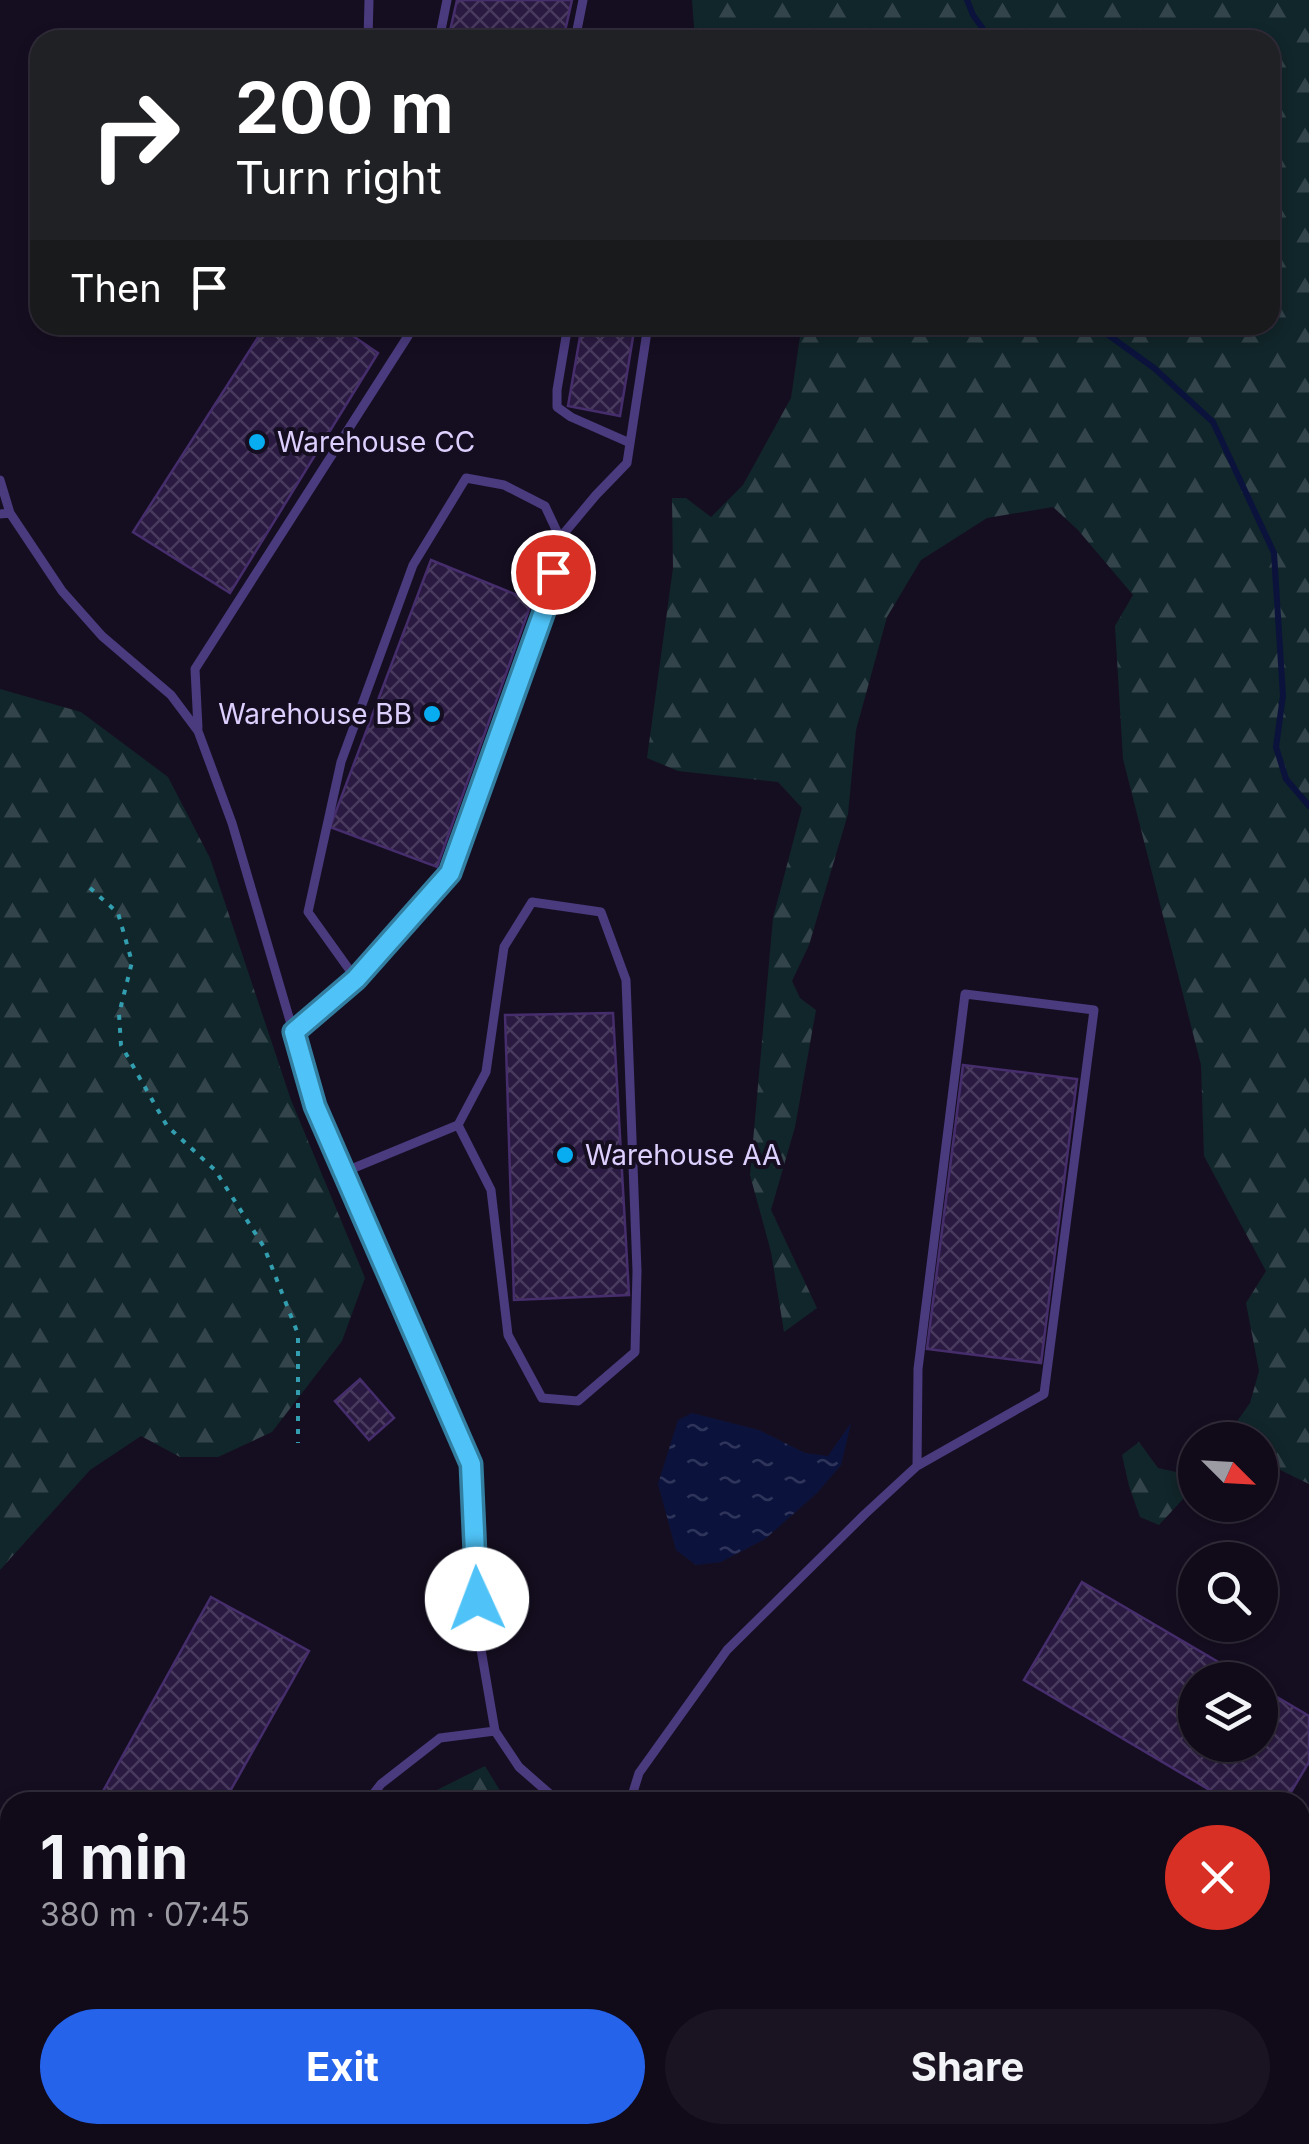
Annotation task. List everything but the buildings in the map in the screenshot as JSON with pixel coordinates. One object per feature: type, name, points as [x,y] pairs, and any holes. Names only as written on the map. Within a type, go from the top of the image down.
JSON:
[{"type":"lane","points":[[368,30],[369,0]]},
{"type":"lane","points":[[440,30],[447,0]]},
{"type":"lane","points":[[576,30],[583,0]]},
{"type":"lane","points":[[198,731],[195,668],[408,335]]},
{"type":"lane","points":[[566,335],[556,390],[558,406],[571,417],[630,443]]},
{"type":"lane","points":[[294,1032],[356,979],[450,873],[546,606],[560,538],[627,463],[646,335]]},
{"type":"lane","points":[[356,979],[308,912],[341,762],[414,565],[466,478],[504,485],[545,506],[560,538]]},
{"type":"lane","points":[[0,480],[5,513],[62,591],[102,636],[171,695],[198,731],[232,823],[315,1106],[471,1464],[478,1632],[495,1732],[519,1767],[547,1792]]},
{"type":"lane","points":[[344,1172],[458,1125],[486,1072],[504,947],[532,902],[600,912],[626,980],[637,1271],[635,1352],[578,1400],[542,1398],[508,1336],[491,1190],[458,1125]]},
{"type":"lane","points":[[633,1792],[639,1773],[728,1650],[917,1466],[1044,1394],[1094,1010],[964,994],[918,1369],[917,1466]]},
{"type":"lane","points":[[375,1792],[440,1738],[495,1732]]},
{"type":"path","points":[[90,888],[118,913],[132,962],[119,1014],[121,1045],[167,1126],[215,1170],[264,1247],[298,1334],[298,1443]]},
{"type":"green space","points":[[692,0],[1309,0],[1309,1484],[1278,1469],[1278,1422],[1237,1422],[1250,1403],[1259,1371],[1246,1303],[1266,1271],[1204,1156],[1201,1065],[1123,759],[1115,626],[1133,595],[1078,530],[1053,507],[987,518],[921,560],[887,617],[856,730],[848,814],[809,945],[792,981],[800,998],[816,1010],[795,1127],[771,1210],[817,1308],[784,1332],[771,1252],[750,1175],[773,918],[802,808],[778,782],[678,771],[647,758],[673,568],[672,498],[686,498],[711,517],[743,485],[791,398],[800,335],[1280,335],[1280,30],[694,30]]},
{"type":"green space","points":[[0,689],[81,712],[168,777],[210,858],[291,1100],[365,1278],[342,1341],[272,1432],[218,1457],[180,1457],[141,1436],[90,1470],[0,1570]]},
{"type":"green space","points":[[1139,1442],[1158,1468],[1178,1472],[1178,1504],[1159,1525],[1140,1517],[1122,1455]]},
{"type":"green space","points":[[485,1766],[501,1792],[433,1792]]},
{"type":"water","points":[[692,1413],[759,1430],[805,1453],[828,1456],[851,1423],[841,1465],[817,1493],[765,1539],[721,1562],[696,1565],[676,1550],[658,1484],[678,1420]]},
{"type":"waterway","points":[[967,0],[984,30]]},
{"type":"waterway","points":[[1108,335],[1154,368],[1213,422],[1274,553],[1283,696],[1276,747],[1286,779],[1309,806]]},
{"type":"place","name":"Warehouse CC","points":[[257,442]]},
{"type":"place","name":"Warehouse BB","points":[[432,714]]},
{"type":"place","name":"Warehouse AA","points":[[565,1155]]},
{"type":"route","points":[[477,1599],[471,1464],[315,1106],[294,1032],[356,979],[450,873],[546,606],[553,572]]}]
